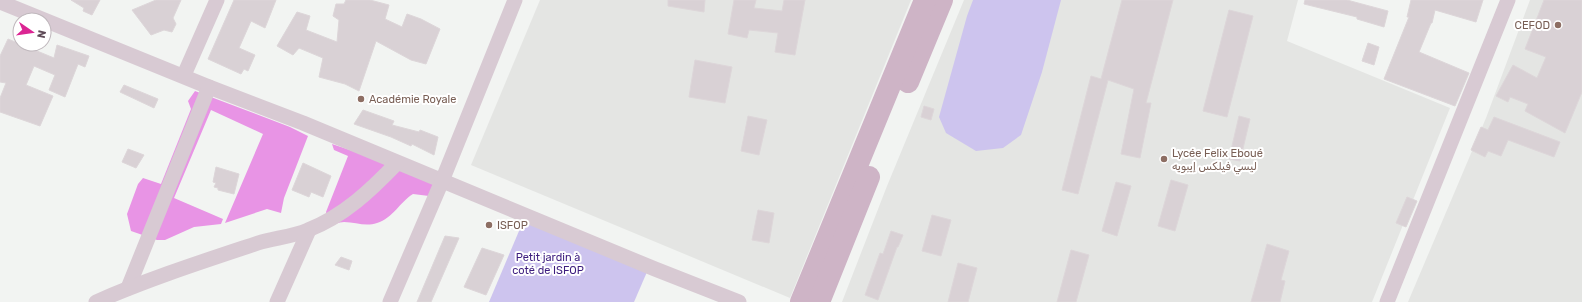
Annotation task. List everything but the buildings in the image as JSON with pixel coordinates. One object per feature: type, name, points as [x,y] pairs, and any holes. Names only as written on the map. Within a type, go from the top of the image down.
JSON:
[{"type":"main road","points":[[802,302],[925,0]]},
{"type":"main road","points":[[819,302],[942,0]]},
{"type":"street","points":[[184,75],[217,0]]},
{"type":"street","points":[[390,302],[442,181],[515,0]]},
{"type":"street","points":[[1388,302],[1508,0]]},
{"type":"street","points":[[3,5],[303,123],[655,269],[739,302]]},
{"type":"street","points":[[128,288],[210,86]]},
{"type":"street","points":[[96,302],[128,288],[261,242],[309,230],[350,206],[370,190],[397,163]]},
{"type":"street","points":[[277,302],[309,230]]},
{"type":"shaded area","points":[[540,0],[911,0],[790,298],[471,165]]},
{"type":"shaded area","name":"Lycée Felix Eboué ليسي فيلكس إيبويه","points":[[964,0],[1298,0],[1287,41],[1450,108],[1372,302],[842,302],[887,186]]},
{"type":"shaded area","points":[[1530,0],[1582,0],[1582,302],[1408,302],[1486,118]]},
{"type":"shaded area","points":[[195,91],[290,127],[308,136],[284,198],[281,213],[267,209],[225,223],[263,134],[211,110],[174,198],[223,219],[221,224],[194,227],[165,240],[157,240],[131,231],[127,214],[138,184],[143,178],[161,184],[191,109],[188,101]]},
{"type":"shaded area","points":[[332,144],[356,152],[434,184],[429,196],[413,194],[408,197],[392,214],[383,221],[377,223],[364,224],[342,222],[329,227],[326,212],[348,156],[334,150]]},
{"type":"green space","points":[[973,0],[1061,0],[1042,72],[1021,135],[1003,148],[976,151],[946,133],[939,117],[967,16]]},
{"type":"green space","name":"Petit jardin à coté de ISFOP","points":[[527,212],[650,265],[634,302],[489,302]]},
{"type":"place","name":"CEFOD","points":[[1558,25]]},
{"type":"place","name":"Académie Royale","points":[[361,99]]},
{"type":"place","name":"Lycée Felix Eboué ليسي فيلكس إيبويه","points":[[1164,159]]},
{"type":"place","name":"ISFOP","points":[[489,225]]}]
